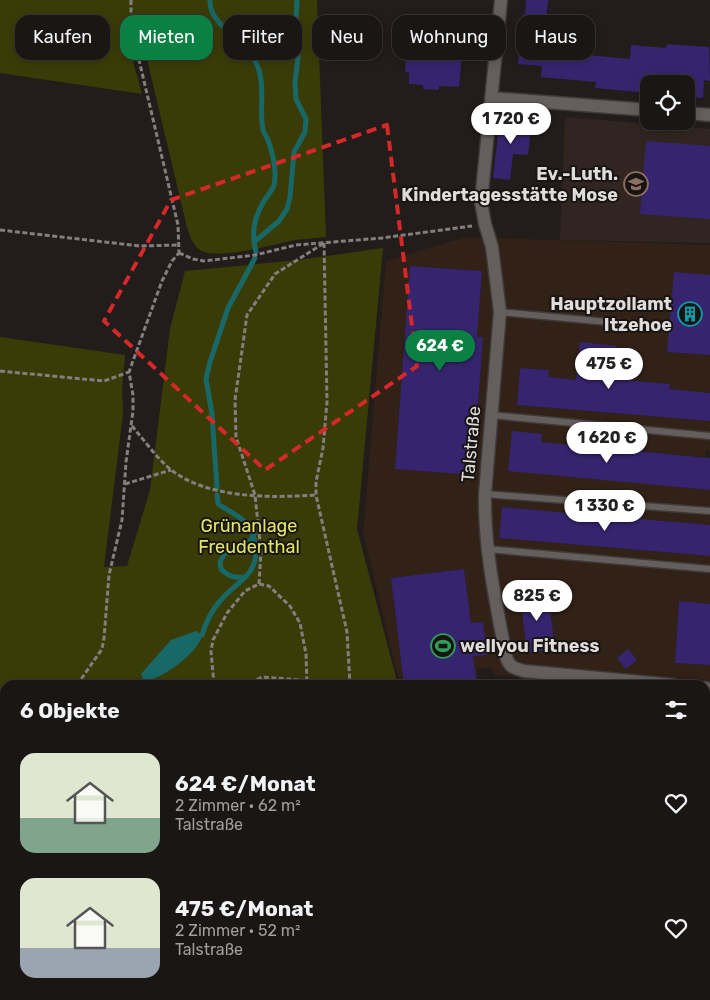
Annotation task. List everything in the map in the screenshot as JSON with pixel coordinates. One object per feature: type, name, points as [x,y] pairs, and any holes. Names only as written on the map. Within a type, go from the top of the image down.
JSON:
[{"type":"street","name":"Talstraße","points":[[501,0],[481,202],[492,248],[500,312],[485,494],[487,549],[508,664],[513,668],[524,671],[620,680]]},
{"type":"street","points":[[491,98],[640,109]]},
{"type":"street","points":[[695,114],[710,115]]},
{"type":"lane","points":[[500,312],[662,327]]},
{"type":"lane","points":[[491,415],[710,436]]},
{"type":"lane","points":[[485,494],[710,511]]},
{"type":"lane","points":[[487,549],[710,569]]},
{"type":"path","points":[[80,680],[102,649],[104,638],[109,575],[122,520],[131,426],[133,395],[129,372],[162,281],[172,261],[179,253],[178,225],[131,26],[131,0]]},
{"type":"path","points":[[179,253],[192,259],[204,261],[255,255],[296,245],[382,238],[485,224]]},
{"type":"path","points":[[0,230],[140,246],[178,245]]},
{"type":"path","points":[[259,584],[261,551],[255,495],[236,437],[235,400],[247,315],[275,274],[324,243]]},
{"type":"path","points":[[324,243],[327,402],[323,448],[316,482],[316,495],[347,632],[350,680]]},
{"type":"path","points":[[0,371],[104,380],[129,372]]},
{"type":"path","points":[[131,426],[171,470],[207,488],[219,492],[255,495],[289,497],[316,495]]},
{"type":"path","points":[[125,484],[171,470]]},
{"type":"path","points":[[214,680],[211,651],[213,640],[228,613],[244,591],[259,584],[269,586],[290,606],[300,622],[306,654],[307,680]]},
{"type":"path","points":[[256,680],[262,677],[295,680]]},
{"type":"highlighted area","points":[[387,125],[417,366],[265,470],[104,321],[171,200]]},
{"type":"shaded area","name":"Ev.-Luth. Kindertagesstätte Mose","points":[[565,117],[640,123],[640,130],[710,129],[710,243],[560,240]]},
{"type":"shaded area","points":[[466,237],[710,245],[710,275],[667,352],[710,355],[710,393],[669,389],[670,384],[589,377],[588,381],[548,377],[548,370],[520,368],[517,405],[710,421],[710,451],[706,450],[705,457],[541,442],[508,470],[710,490],[710,525],[502,507],[499,538],[710,556],[710,604],[679,602],[675,663],[710,665],[710,680],[545,680],[495,675],[490,667],[477,669],[478,680],[476,680],[473,656],[487,654],[483,622],[471,623],[464,569],[391,578],[403,680],[399,680],[363,533],[386,261]],"holes":[[[411,266],[482,271],[477,337],[483,338],[473,475],[395,469]],[[548,591],[555,649],[527,653],[520,594]]]},
{"type":"green space","points":[[0,0],[317,0],[318,15],[312,15],[312,60],[319,60],[326,237],[295,240],[261,248],[219,254],[200,250],[190,237],[147,60],[213,60],[213,15],[120,15],[120,60],[133,60],[142,94],[0,73]]},
{"type":"green space","name":"Grünanlage Freudenthal","points":[[383,248],[357,529],[397,680],[0,680],[0,337],[125,355],[122,388],[123,413],[104,567],[127,566],[150,490],[170,329],[185,271],[299,260]]},
{"type":"water","points":[[196,631],[202,635],[194,650],[169,671],[151,680],[143,680],[141,674],[171,640]]},
{"type":"building","points":[[526,0],[548,0],[547,15],[525,15]]},
{"type":"building","points":[[667,44],[709,47],[710,81],[704,80],[703,98],[695,98],[695,75],[640,75],[640,92],[595,88],[596,82],[541,77],[542,66],[518,64],[518,60],[595,60],[595,56],[630,59],[631,45],[666,48]]},
{"type":"building","points":[[406,60],[461,60],[459,87],[439,86],[439,90],[423,89],[423,85],[409,84],[409,73],[405,72]]},
{"type":"building","points":[[500,117],[532,121],[528,155],[513,154],[510,180],[493,178]]},
{"type":"building","points":[[646,141],[710,146],[710,219],[640,214]]},
{"type":"building","points":[[410,266],[482,271],[477,337],[483,337],[473,475],[395,469]]},
{"type":"building","name":"Hauptzollamt Itzehoe","points":[[674,272],[710,275],[710,355],[667,352]]},
{"type":"building","points":[[580,342],[617,346],[613,379],[670,384],[669,389],[710,393],[710,421],[517,405],[520,368],[549,370],[548,377],[576,380]]},
{"type":"building","points":[[512,431],[542,434],[541,442],[710,458],[710,490],[508,471]]},
{"type":"building","points":[[502,507],[710,525],[710,556],[499,538]]},
{"type":"building","points":[[464,569],[471,623],[483,622],[487,655],[473,656],[476,680],[403,680],[391,578]]},
{"type":"building","points":[[548,591],[555,649],[527,653],[520,594]]},
{"type":"building","points":[[679,601],[710,604],[710,665],[675,663]]},
{"type":"building","points":[[628,649],[637,660],[626,669],[617,658]]},
{"type":"waterway","points":[[210,0],[214,15],[246,47],[252,55],[261,77],[263,131],[268,139],[274,162],[275,180],[256,219],[254,232],[256,252]]},
{"type":"waterway","points":[[254,242],[279,221],[287,209],[290,197],[294,152],[305,132],[306,119],[296,99],[295,82],[298,58],[297,0]]},
{"type":"waterway","points":[[217,488],[212,414],[206,379],[228,308],[255,258]]},
{"type":"waterway","points":[[202,635],[214,609],[226,594],[249,573],[253,566],[256,549],[252,533],[247,524],[241,518],[218,504],[217,495]]},
{"type":"waterway","points":[[245,577],[235,577],[227,574],[221,569],[220,562],[224,554],[238,550],[246,545],[254,534]]},
{"type":"place","name":"Ev.-Luth. Kindertagesstätte Mose","points":[[636,184]]},
{"type":"place","name":"Hauptzollamt Itzehoe","points":[[690,314]]},
{"type":"place","name":"wellyou Fitness","points":[[443,646]]}]
